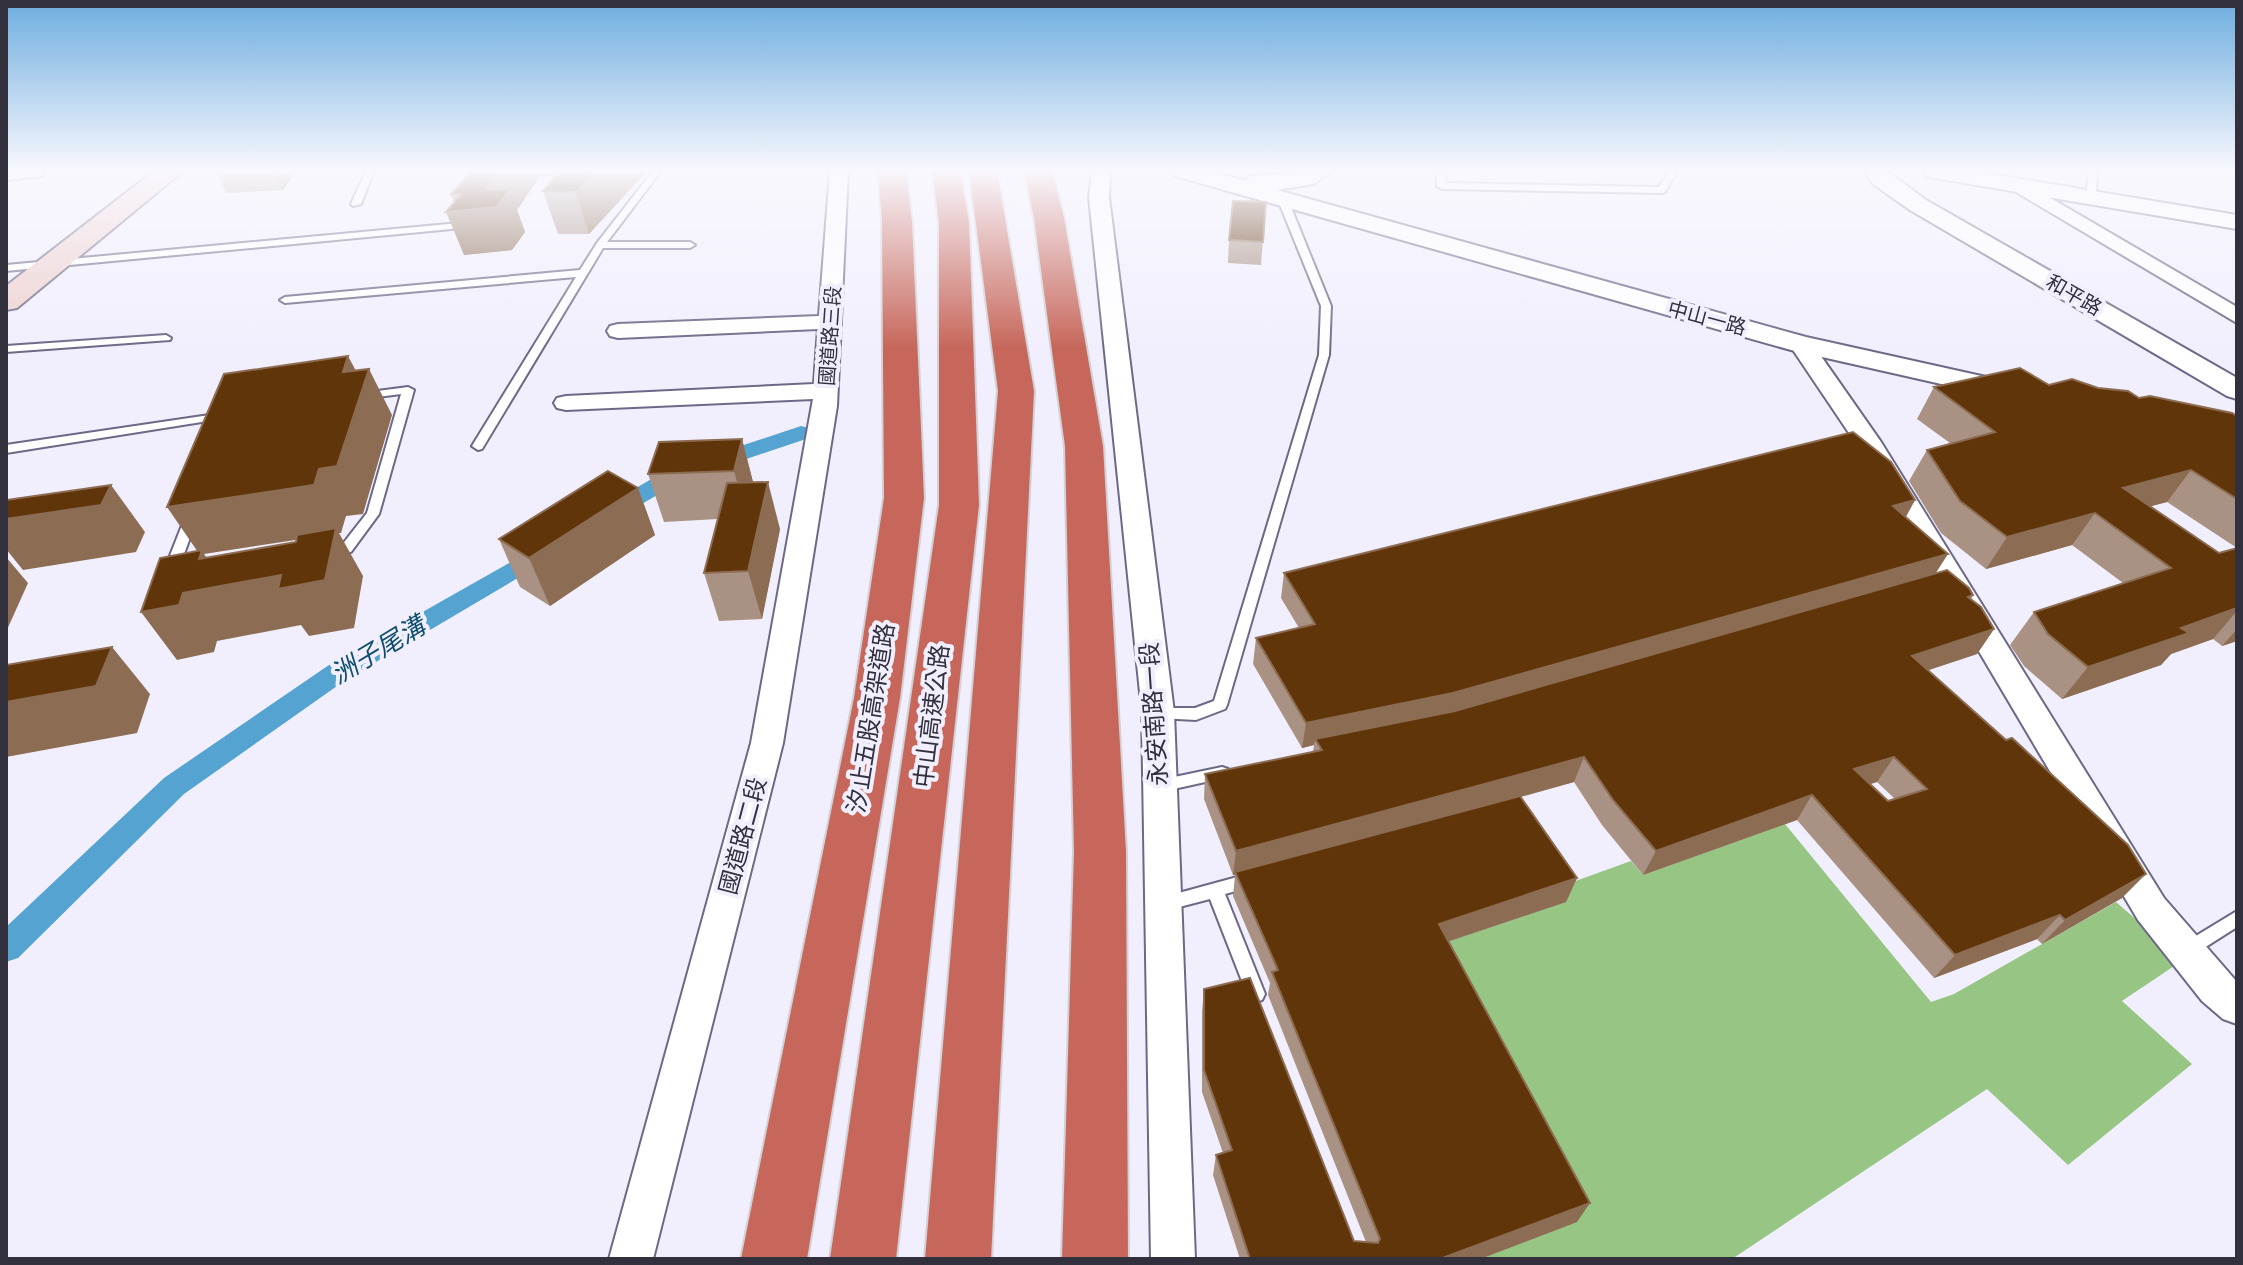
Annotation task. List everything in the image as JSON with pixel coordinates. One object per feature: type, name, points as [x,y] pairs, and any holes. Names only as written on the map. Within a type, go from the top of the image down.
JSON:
[{"type":"highway","name":"汐止五股高架道路","points":[[774,1259],[877,698],[904,498],[897,230]]},
{"type":"highway","name":"中山高速公路","points":[[863,1259],[959,505],[954,230]]},
{"type":"highway","name":"中山高速公路","points":[[958,1259],[1016,391],[979,230]]},
{"type":"highway","points":[[1051,230],[1084,446],[1100,852],[1095,1259]]},
{"type":"main road","points":[[6,301],[96,230]]},
{"type":"street","name":"國道路三段","points":[[826,398],[836,230]]},
{"type":"street","name":"永安南路一段","points":[[1103,230],[1158,712],[1173,1259]]},
{"type":"street","name":"中山一路","points":[[1391,230],[1801,344],[2042,392],[1788,332],[1426,230]]},
{"type":"street","name":"和平路","points":[[1961,230],[2237,390]]},
{"type":"street","points":[[2093,230],[2237,316]]},
{"type":"street","points":[[618,331],[831,322]]},
{"type":"street","points":[[1801,344],[1868,442],[1945,584],[2151,909],[2216,989],[2237,1006]]},
{"type":"street","points":[[566,403],[826,398]]},
{"type":"street","name":"國道路二段","points":[[631,1259],[767,743],[826,398]]},
{"type":"lane","points":[[6,268],[416,230]]},
{"type":"lane","points":[[478,446],[612,230]]},
{"type":"lane","points":[[1158,712],[1196,714],[1220,705],[1324,355],[1326,306],[1295,230]]},
{"type":"lane","points":[[600,245],[690,245]]},
{"type":"lane","points":[[285,300],[585,273]]},
{"type":"lane","points":[[6,349],[166,338]]},
{"type":"lane","points":[[317,553],[346,549],[373,514],[408,390],[349,398]]},
{"type":"lane","points":[[6,449],[230,415],[225,429]]},
{"type":"lane","points":[[184,574],[169,576],[197,503]]},
{"type":"lane","points":[[1160,786],[1236,770]]},
{"type":"lane","points":[[1163,904],[1274,874]]},
{"type":"lane","points":[[1215,890],[1261,1008]]},
{"type":"lane","points":[[2186,951],[2237,918]]},
{"type":"green space","points":[[1785,824],[1931,1002],[1954,994],[2116,902],[2183,960],[2122,1001],[2192,1064],[2068,1165],[1987,1089],[1732,1259],[1480,1259],[1440,944],[1556,888],[1631,861],[1643,875]]},
{"type":"building","points":[[1230,230],[1264,230],[1263,242],[1229,240]]},
{"type":"building","points":[[348,356],[343,372],[369,369],[337,466],[319,469],[314,485],[167,507],[224,374]]},
{"type":"building","points":[[2020,368],[2049,385],[2072,379],[2098,388],[2128,391],[2139,398],[2150,396],[2237,416],[2237,499],[2191,470],[2123,488],[2219,553],[2237,548],[2237,608],[2181,628],[2189,633],[2088,667],[2048,634],[2034,612],[2171,568],[2095,513],[2007,537],[1960,501],[1927,450],[1995,432],[1934,387]]},
{"type":"building","points":[[1853,432],[1891,462],[1915,500],[1893,506],[1948,554],[1453,693],[1306,723],[1256,638],[1315,624],[1284,573]]},
{"type":"building","points":[[742,439],[734,471],[648,474],[659,442]]},
{"type":"building","points":[[608,471],[638,488],[529,558],[499,539]]},
{"type":"building","points":[[768,482],[748,571],[704,573],[727,483]]},
{"type":"building","points":[[111,485],[101,505],[6,519],[6,500]]},
{"type":"building","points":[[336,528],[325,580],[278,589],[281,575],[183,593],[179,605],[141,612],[160,558],[202,550],[199,559],[296,542],[297,535]]},
{"type":"building","points":[[1947,570],[1969,588],[1973,595],[1968,597],[1981,607],[1994,629],[1912,656],[2006,740],[2012,738],[2128,845],[2146,874],[2065,920],[2060,915],[1955,955],[1812,795],[1656,851],[1613,800],[1584,757],[1236,851],[1205,774],[1322,750],[1315,739],[1455,711]],"holes":[[[1894,757],[1927,789],[1888,801],[1854,769]]]},
{"type":"building","points":[[112,647],[96,686],[6,702],[6,665]]},
{"type":"building","points":[[1520,796],[1577,878],[1439,924],[1590,1203],[1440,1259],[1250,1259],[1216,1155],[1232,1150],[1204,1070],[1204,989],[1250,978],[1354,1241],[1378,1243],[1380,1239],[1272,972],[1278,970],[1235,872]]},
{"type":"waterway","name":"洲子尾溝","points":[[610,513],[673,476],[801,433]]},
{"type":"waterway","name":"洲子尾溝","points":[[6,948],[174,786],[338,672],[541,553]]}]
